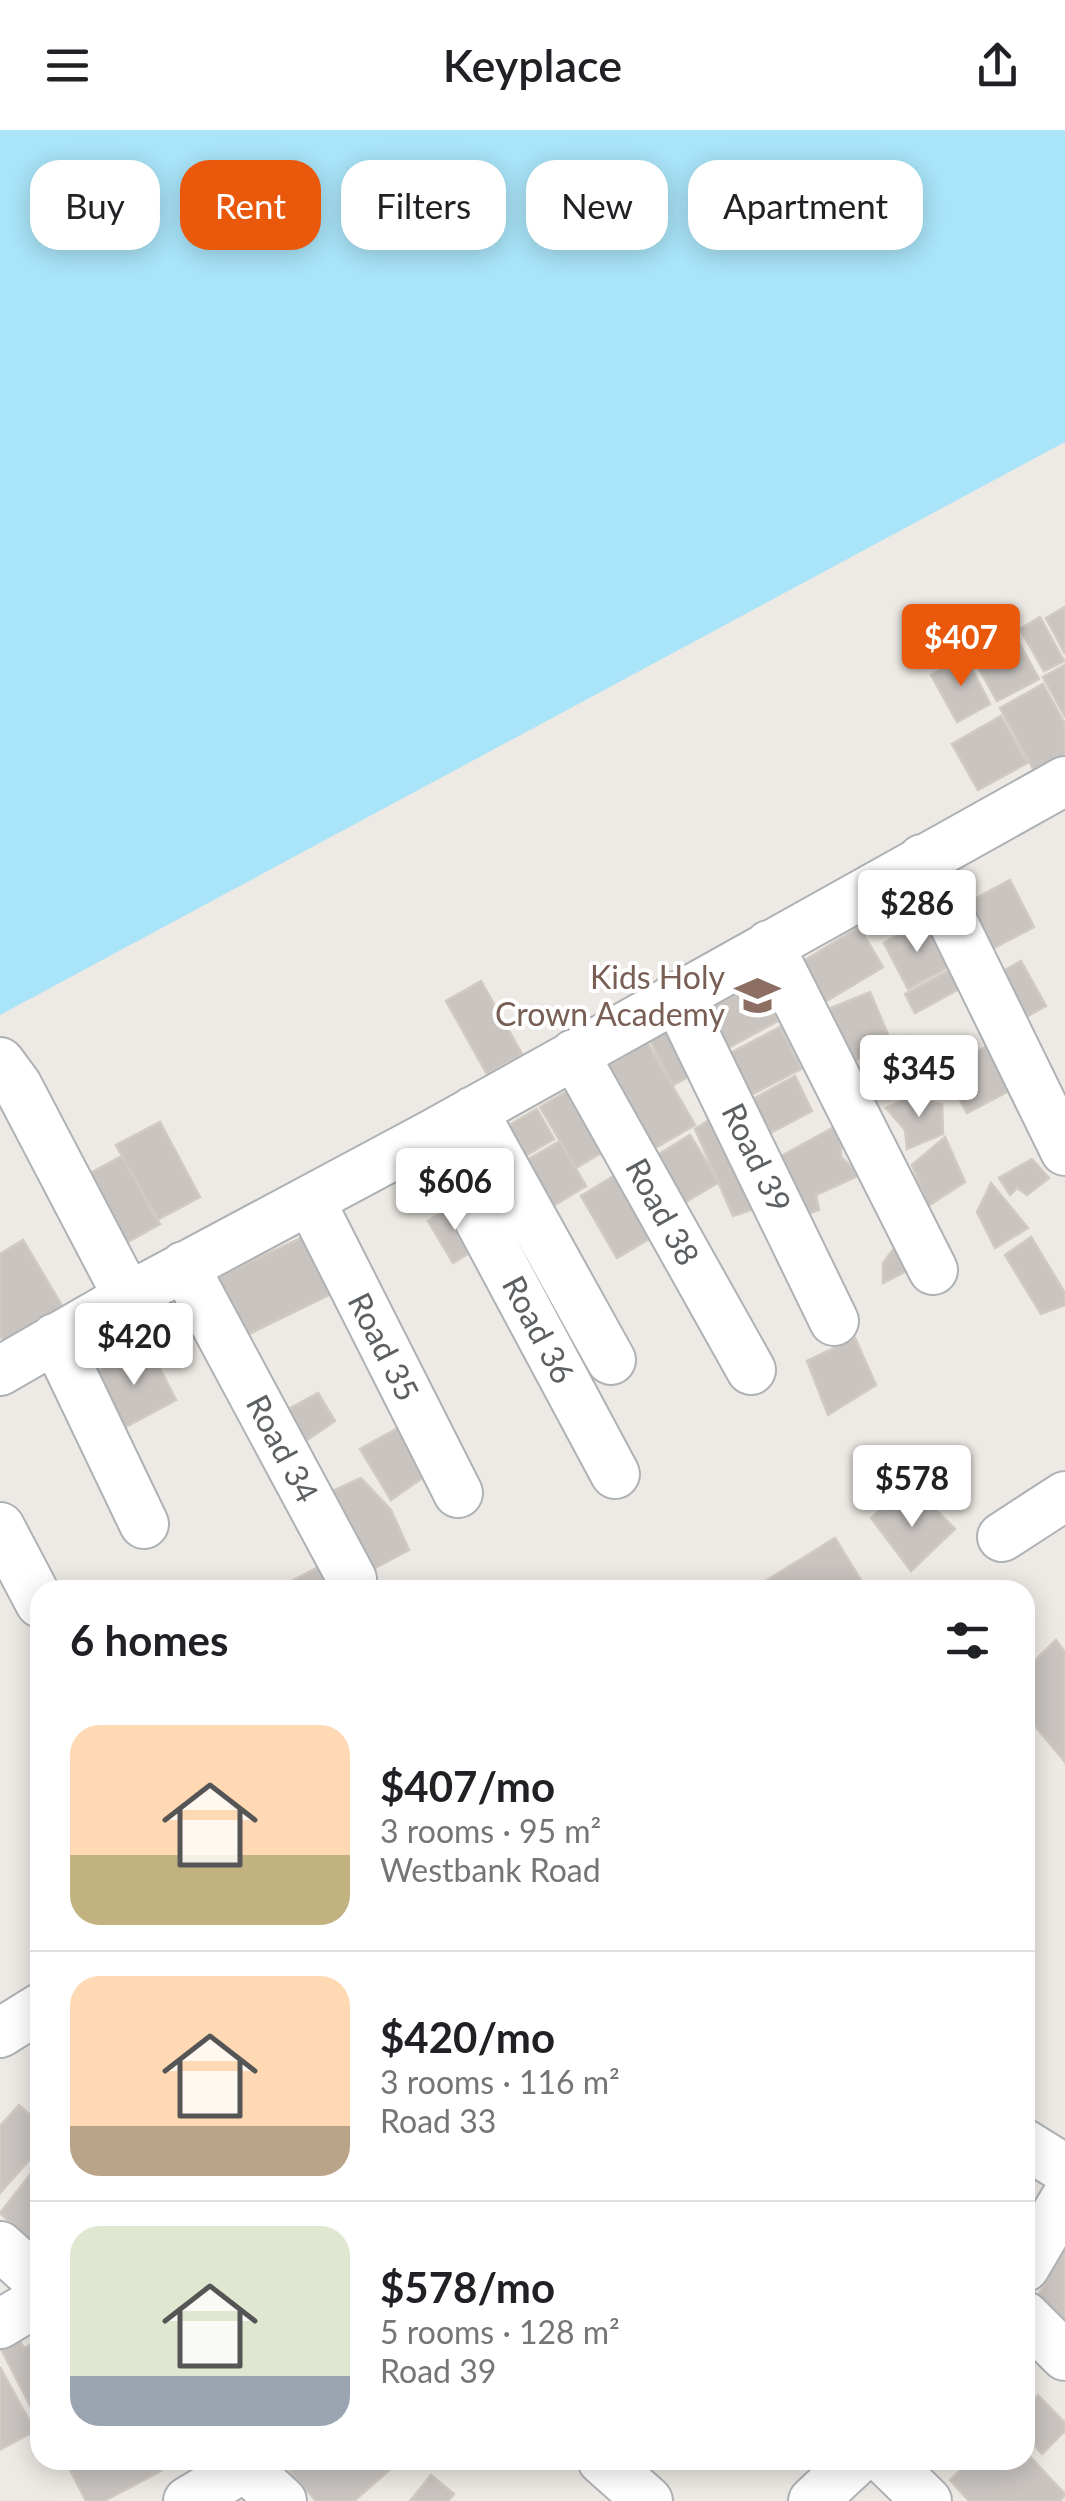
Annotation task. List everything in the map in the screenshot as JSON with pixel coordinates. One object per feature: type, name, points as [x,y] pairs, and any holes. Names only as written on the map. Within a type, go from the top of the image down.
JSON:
[{"type":"street","points":[[0,1371],[922,859],[1059,798]]},
{"type":"street","points":[[922,859],[1065,1152]]},
{"type":"street","points":[[770,945],[932,1270]]},
{"type":"street","name":"Road 39","points":[[676,996],[834,1321]]},
{"type":"street","name":"Road 38","points":[[574,1054],[750,1370]]},
{"type":"street","points":[[0,1062],[17,1085],[128,1297]]},
{"type":"street","points":[[453,1122],[610,1360]]},
{"type":"street","name":"Road 36","points":[[453,1122],[616,1474]]},
{"type":"street","name":"Road 35","points":[[310,1200],[458,1493]]},
{"type":"street","name":"Road 34","points":[[184,1266],[352,1579]]},
{"type":"street","points":[[56,1338],[144,1524]]},
{"type":"street","points":[[1002,1537],[1065,1496]]},
{"type":"street","points":[[0,1527],[30,1584]]},
{"type":"street","points":[[0,2034],[30,2014]]},
{"type":"street","points":[[1035,2150],[1065,2169]]},
{"type":"street","points":[[1035,2250],[1065,2199]]},
{"type":"street","points":[[0,2246],[30,2273]]},
{"type":"street","points":[[0,2324],[30,2306]]},
{"type":"street","points":[[1035,2326],[1065,2356]]},
{"type":"street","points":[[188,2501],[232,2470]]},
{"type":"street","points":[[248,2470],[282,2501]]},
{"type":"street","points":[[613,2470],[648,2501]]},
{"type":"street","points":[[813,2501],[846,2470]]},
{"type":"street","points":[[895,2470],[927,2501]]},
{"type":"water","points":[[0,130],[1065,130],[1065,442],[0,1015]]},
{"type":"building","points":[[1065,607],[1065,654],[1046,618]]},
{"type":"building","points":[[1040,617],[1064,661],[1044,671],[1020,629]]},
{"type":"building","points":[[1013,632],[1039,679],[997,701],[972,656]]},
{"type":"building","points":[[965,656],[990,704],[957,722],[931,675]]},
{"type":"building","points":[[1065,665],[1065,717],[1043,677]]},
{"type":"building","points":[[1043,684],[1065,724],[1065,764],[1038,778],[1000,708]]},
{"type":"building","points":[[1001,716],[1027,763],[978,790],[952,744]]},
{"type":"building","points":[[1010,880],[1034,927],[988,951],[963,905]]},
{"type":"building","points":[[925,920],[950,966],[908,989],[884,943]]},
{"type":"building","points":[[859,927],[883,967],[818,1006],[794,967]]},
{"type":"building","points":[[1021,961],[1046,1006],[1013,1024],[989,979]]},
{"type":"building","points":[[962,963],[972,982],[915,1013],[905,994]]},
{"type":"building","points":[[481,981],[522,1054],[487,1074],[446,1001]]},
{"type":"building","points":[[758,983],[778,1021],[726,1049],[706,1010]]},
{"type":"building","points":[[870,992],[892,1044],[844,1065],[821,1012]]},
{"type":"building","points":[[684,1023],[707,1067],[673,1085],[650,1040]]},
{"type":"building","points":[[780,1027],[801,1069],[741,1100],[719,1059]]},
{"type":"building","points":[[910,1036],[927,1078],[899,1095],[886,1066],[908,1054],[903,1042]]},
{"type":"building","points":[[1002,1038],[1026,1082],[967,1113],[944,1070]]},
{"type":"building","points":[[647,1042],[695,1125],[655,1148],[607,1067]]},
{"type":"building","points":[[795,1076],[812,1111],[759,1139],[742,1105]]},
{"type":"building","points":[[583,1082],[619,1142],[576,1168],[540,1107]]},
{"type":"building","points":[[908,1098],[942,1104],[943,1134],[907,1149],[905,1130],[886,1108]]},
{"type":"building","points":[[537,1109],[554,1139],[515,1162],[497,1132]]},
{"type":"building","points":[[723,1111],[766,1205],[733,1216],[695,1129]]},
{"type":"building","points":[[854,1116],[860,1132],[841,1145],[841,1157],[860,1175],[816,1195],[819,1210],[805,1215],[776,1159]]},
{"type":"building","points":[[160,1122],[200,1197],[157,1220],[116,1145]]},
{"type":"building","points":[[690,1135],[719,1182],[684,1203],[656,1156]]},
{"type":"building","points":[[945,1137],[965,1182],[928,1206],[912,1165]]},
{"type":"building","points":[[560,1141],[586,1186],[538,1215],[511,1169]]},
{"type":"building","points":[[122,1156],[160,1224],[110,1252],[72,1183]]},
{"type":"building","points":[[1032,1159],[1049,1178],[1027,1195],[1017,1188],[1010,1195],[999,1178]]},
{"type":"building","points":[[627,1168],[664,1230],[617,1258],[581,1196]]},
{"type":"building","points":[[991,1183],[1028,1228],[995,1248],[977,1212]]},
{"type":"building","points":[[457,1203],[482,1245],[453,1263],[428,1221]]},
{"type":"building","points":[[305,1236],[337,1291],[231,1343],[201,1285]]},
{"type":"building","points":[[1031,1237],[1065,1293],[1065,1305],[1041,1314],[1005,1255]]},
{"type":"building","points":[[23,1240],[64,1309],[5,1344],[0,1335],[0,1254]]},
{"type":"building","points":[[896,1246],[924,1262],[883,1283],[883,1263]]},
{"type":"building","points":[[855,1338],[876,1385],[828,1415],[807,1361]]},
{"type":"building","points":[[148,1345],[176,1400],[120,1430],[92,1375]]},
{"type":"building","points":[[318,1393],[335,1421],[294,1449],[276,1416]]},
{"type":"building","points":[[409,1422],[435,1469],[391,1500],[360,1449]]},
{"type":"building","points":[[361,1478],[391,1510],[409,1550],[360,1576],[317,1498]]},
{"type":"building","points":[[892,1499],[934,1508],[955,1529],[911,1571],[871,1518]]},
{"type":"building","points":[[835,1538],[861,1580],[767,1580]]},
{"type":"building","points":[[330,1561],[332,1580],[293,1580]]},
{"type":"building","points":[[1056,1640],[1065,1652],[1065,1762],[1035,1726],[1035,1660]]},
{"type":"building","points":[[19,2105],[30,2115],[30,2159],[0,2193],[0,2126]]},
{"type":"building","points":[[30,2175],[30,2240],[0,2213]]},
{"type":"building","points":[[1065,2248],[1065,2323],[1035,2306]]},
{"type":"building","points":[[19,2339],[24,2348],[30,2345],[30,2406],[1,2349]]},
{"type":"building","points":[[0,2367],[30,2422],[30,2434],[0,2447]]},
{"type":"building","points":[[1038,2395],[1065,2423],[1065,2431],[1042,2454],[1035,2447]]},
{"type":"building","points":[[1035,2462],[1065,2494],[1060,2501],[969,2501],[950,2480],[960,2470],[1035,2470]]},
{"type":"building","points":[[70,2470],[161,2471],[104,2501],[86,2501]]},
{"type":"building","points":[[390,2470],[354,2501],[316,2501],[290,2471]]},
{"type":"building","points":[[431,2475],[454,2494],[448,2501],[410,2501]]},
{"type":"place","name":"Kids Holy Crown Academy","points":[[758,996]]}]
